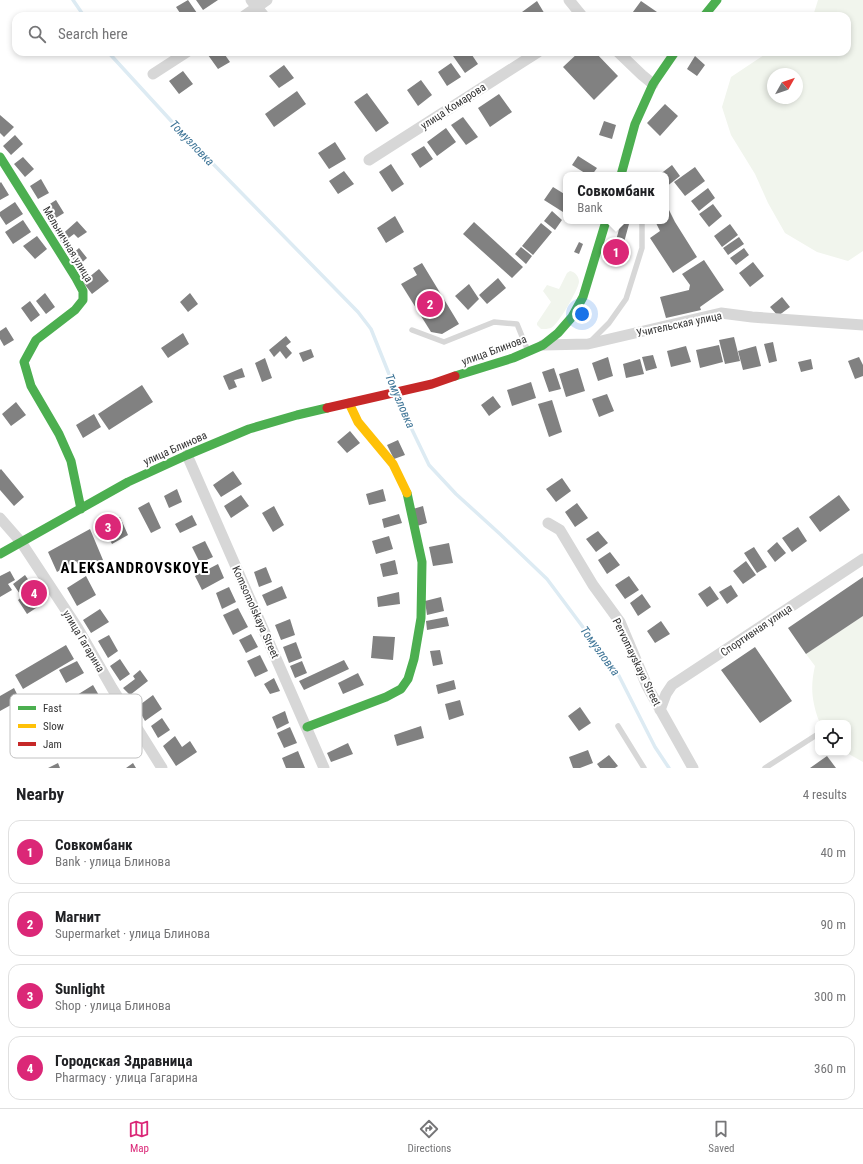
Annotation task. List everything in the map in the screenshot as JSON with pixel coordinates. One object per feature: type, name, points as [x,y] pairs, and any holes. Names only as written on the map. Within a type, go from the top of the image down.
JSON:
[{"type":"main road","points":[[707,12],[717,0]]},
{"type":"main road","points":[[623,172],[635,124],[653,84],[672,56]]},
{"type":"main road","name":"Мельничная улица","points":[[0,157],[76,278],[83,292],[83,300],[75,310],[36,340],[24,362],[31,386],[59,434],[71,461],[81,508]]},
{"type":"main road","name":"улица Блинова","points":[[0,554],[128,482],[186,455],[249,429],[297,415],[432,384],[512,358],[543,345],[558,333],[572,318],[583,297],[605,224]]},
{"type":"main road","points":[[307,727],[386,697],[401,689],[408,679],[414,659],[421,618],[422,562],[407,493],[393,464],[358,422],[349,403]]},
{"type":"street","points":[[258,8],[267,0]]},
{"type":"street","points":[[569,0],[579,12]]},
{"type":"street","points":[[153,74],[181,56]]},
{"type":"street","name":"улица Комарова","points":[[369,160],[532,56]]},
{"type":"street","points":[[622,56],[642,76],[653,84]]},
{"type":"street","name":"Учительская улица","points":[[543,345],[588,344],[721,313],[752,317],[863,325]]},
{"type":"street","name":"Komsomolskaya Street","points":[[186,455],[324,768]]},
{"type":"street","name":"улица Гагарина","points":[[0,518],[21,542],[78,627],[116,694]]},
{"type":"street","name":"Pervomayskaya Street","points":[[548,523],[560,530],[594,585],[620,622],[647,686],[693,768]]},
{"type":"street","name":"Спортивная улица","points":[[660,710],[666,694],[672,686],[863,558]]},
{"type":"street","name":"улица Гагарина","points":[[142,736],[162,768]]},
{"type":"lane","points":[[588,344],[609,323],[626,299],[642,248],[642,224]]},
{"type":"lane","points":[[412,330],[444,342],[494,322],[517,324],[528,351]]},
{"type":"lane","points":[[618,726],[644,768]]},
{"type":"lane","points":[[765,768],[815,736]]},
{"type":"shaded area","points":[[818,0],[863,0],[863,251],[848,261],[817,252],[785,233],[768,203],[755,174],[731,135],[722,107],[731,77],[762,56],[851,56],[851,12],[814,12]]},
{"type":"shaded area","points":[[570,271],[574,272],[579,280],[575,292],[558,321],[551,328],[541,329],[537,323],[551,302],[543,291],[547,285],[559,289],[567,273]]},
{"type":"shaded area","points":[[863,616],[863,762],[851,755],[851,720],[819,720],[812,694],[815,666],[806,654]]},
{"type":"building","points":[[188,0],[196,12],[179,12],[176,7]]},
{"type":"building","points":[[196,0],[218,0],[203,10]]},
{"type":"building","points":[[537,1],[544,12],[522,12]]},
{"type":"building","points":[[641,1],[657,12],[633,12]]},
{"type":"building","points":[[209,56],[226,56],[230,62],[218,69]]},
{"type":"building","points":[[453,56],[473,56],[478,64],[465,73]]},
{"type":"building","points":[[575,56],[599,56],[618,76],[594,100],[563,67]]},
{"type":"building","points":[[695,56],[705,65],[697,76],[687,69]]},
{"type":"building","points":[[451,63],[461,77],[447,86],[438,72]]},
{"type":"building","points":[[284,65],[294,78],[279,88],[269,76]]},
{"type":"building","points":[[183,71],[193,84],[179,94],[169,81]]},
{"type":"building","points":[[421,80],[432,95],[418,106],[407,90]]},
{"type":"building","points":[[297,91],[306,104],[274,127],[265,114]]},
{"type":"building","points":[[367,93],[389,123],[376,132],[354,102]]},
{"type":"building","points":[[499,94],[512,112],[490,127],[478,108]]},
{"type":"building","points":[[665,104],[678,116],[660,136],[647,123]]},
{"type":"building","points":[[0,115],[14,127],[4,137],[0,133]]},
{"type":"building","points":[[463,117],[478,137],[466,145],[451,125]]},
{"type":"building","points":[[604,121],[616,125],[612,139],[599,135]]},
{"type":"building","points":[[446,128],[456,142],[437,156],[427,142]]},
{"type":"building","points":[[15,135],[23,144],[11,155],[3,146]]},
{"type":"building","points":[[335,142],[346,159],[329,169],[318,153]]},
{"type":"building","points":[[424,146],[433,159],[420,168],[411,154]]},
{"type":"building","points":[[578,156],[597,168],[594,172],[583,172],[572,165]]},
{"type":"building","points":[[23,157],[34,169],[25,177],[14,164]]},
{"type":"building","points":[[391,164],[404,184],[392,192],[379,172]]},
{"type":"building","points":[[672,165],[680,176],[669,185],[669,172],[663,172]]},
{"type":"building","points":[[695,167],[705,181],[685,196],[674,182]]},
{"type":"building","points":[[344,171],[354,184],[338,194],[329,181]]},
{"type":"building","points":[[41,179],[49,193],[38,199],[30,186]]},
{"type":"building","points":[[1,182],[9,195],[0,200],[0,183]]},
{"type":"building","points":[[553,187],[563,193],[563,212],[544,200]]},
{"type":"building","points":[[708,188],[715,198],[699,211],[691,201]]},
{"type":"building","points":[[56,200],[64,213],[51,221],[42,209]]},
{"type":"building","points":[[15,202],[23,214],[6,225],[0,216],[0,212]]},
{"type":"building","points":[[713,204],[722,216],[709,227],[699,214]]},
{"type":"building","points":[[669,210],[697,257],[673,273],[650,238],[660,231],[656,224],[669,224]]},
{"type":"building","points":[[552,211],[562,220],[555,230],[544,221]]},
{"type":"building","points":[[395,216],[404,232],[386,243],[377,228]]},
{"type":"building","points":[[23,220],[31,232],[13,244],[5,232]]},
{"type":"building","points":[[77,221],[87,232],[78,238],[74,234],[62,243],[58,238]]},
{"type":"building","points":[[474,222],[523,267],[512,278],[463,234]]},
{"type":"building","points":[[541,223],[552,232],[533,255],[522,246]]},
{"type":"building","points":[[620,224],[629,224],[620,257],[612,255]]},
{"type":"building","points":[[730,224],[738,235],[722,247],[714,236]]},
{"type":"building","points":[[37,236],[47,249],[35,259],[23,246]]},
{"type":"building","points":[[739,237],[744,244],[728,255],[723,248]]},
{"type":"building","points":[[579,242],[583,244],[579,254],[574,252]]},
{"type":"building","points":[[521,247],[532,256],[526,264],[515,254]]},
{"type":"building","points":[[79,248],[87,258],[78,266],[70,256]]},
{"type":"building","points":[[744,248],[749,255],[736,265],[730,258]]},
{"type":"building","points":[[704,260],[724,290],[700,307],[701,310],[666,318],[660,297],[689,290],[690,285],[682,274]]},
{"type":"building","points":[[753,262],[764,276],[750,287],[739,273]]},
{"type":"building","points":[[422,263],[459,324],[442,334],[431,332],[401,284],[417,275],[413,268]]},
{"type":"building","points":[[99,269],[109,281],[92,294],[83,282]]},
{"type":"building","points":[[498,278],[506,288],[487,304],[479,295]]},
{"type":"building","points":[[469,284],[479,299],[468,310],[455,296]]},
{"type":"building","points":[[45,293],[55,307],[46,314],[36,301]]},
{"type":"building","points":[[190,293],[198,304],[188,312],[180,302]]},
{"type":"building","points":[[782,297],[790,307],[778,316],[770,307]]},
{"type":"building","points":[[30,301],[40,315],[31,322],[21,308]]},
{"type":"building","points":[[6,327],[14,340],[4,346],[0,339],[0,331]]},
{"type":"building","points":[[183,333],[189,344],[168,358],[161,348]]},
{"type":"building","points":[[286,336],[291,342],[286,346],[292,353],[286,359],[280,351],[274,357],[269,350]]},
{"type":"building","points":[[734,337],[740,361],[725,364],[719,340]]},
{"type":"building","points":[[773,342],[777,361],[769,363],[764,344]]},
{"type":"building","points":[[719,345],[723,362],[700,368],[696,350]]},
{"type":"building","points":[[686,346],[691,362],[671,367],[667,351]]},
{"type":"building","points":[[756,346],[761,366],[743,370],[738,351]]},
{"type":"building","points":[[311,349],[314,357],[303,362],[299,353]]},
{"type":"building","points":[[653,355],[657,368],[646,371],[642,357]]},
{"type":"building","points":[[608,357],[613,376],[598,381],[592,363]]},
{"type":"building","points":[[859,357],[863,365],[863,376],[855,379],[848,361]]},
{"type":"building","points":[[265,358],[272,378],[262,382],[255,363]]},
{"type":"building","points":[[640,359],[644,374],[626,378],[623,364]]},
{"type":"building","points":[[811,359],[813,369],[801,372],[798,362]]},
{"type":"building","points":[[242,368],[245,377],[234,380],[237,387],[229,390],[223,376]]},
{"type":"building","points":[[554,368],[561,389],[549,392],[542,372]]},
{"type":"building","points":[[578,368],[585,391],[566,397],[559,374]]},
{"type":"building","points":[[531,382],[536,398],[512,406],[507,390]]},
{"type":"building","points":[[142,385],[153,402],[109,430],[98,414]]},
{"type":"building","points":[[607,394],[614,411],[599,417],[592,399]]},
{"type":"building","points":[[493,396],[501,407],[489,416],[481,405]]},
{"type":"building","points":[[552,400],[562,432],[549,437],[538,404]]},
{"type":"building","points":[[16,402],[26,415],[11,426],[2,414]]},
{"type":"building","points":[[94,414],[101,427],[83,438],[76,425]]},
{"type":"building","points":[[350,431],[360,443],[347,453],[337,442]]},
{"type":"building","points":[[398,440],[405,455],[394,459],[387,445]]},
{"type":"building","points":[[1,469],[24,497],[14,506],[0,490]]},
{"type":"building","points":[[233,471],[242,484],[221,497],[213,485]]},
{"type":"building","points":[[562,478],[571,491],[556,502],[546,489]]},
{"type":"building","points":[[177,489],[182,502],[169,508],[164,496]]},
{"type":"building","points":[[383,489],[386,501],[369,505],[366,494]]},
{"type":"building","points":[[241,495],[249,506],[231,518],[224,506]]},
{"type":"building","points":[[839,495],[850,510],[820,532],[809,517]]},
{"type":"building","points":[[149,502],[161,528],[151,533],[138,508]]},
{"type":"building","points":[[577,503],[588,518],[575,527],[565,512]]},
{"type":"building","points":[[274,506],[284,525],[273,532],[262,513]]},
{"type":"building","points":[[423,506],[427,523],[417,526],[413,509]]},
{"type":"building","points":[[399,514],[402,523],[384,528],[382,519]]},
{"type":"building","points":[[192,515],[197,525],[180,533],[175,524]]},
{"type":"building","points":[[120,517],[128,535],[112,544],[102,525]]},
{"type":"building","points":[[798,527],[807,541],[792,552],[782,538]]},
{"type":"building","points":[[90,529],[103,560],[82,570],[76,561],[57,572],[48,552]]},
{"type":"building","points":[[598,531],[608,543],[596,552],[586,539]]},
{"type":"building","points":[[389,536],[393,549],[376,554],[372,541]]},
{"type":"building","points":[[205,541],[213,557],[200,563],[192,547]]},
{"type":"building","points":[[777,542],[786,553],[775,562],[767,551]]},
{"type":"building","points":[[449,543],[453,563],[433,566],[429,547]]},
{"type":"building","points":[[754,547],[767,567],[757,573],[744,553]]},
{"type":"building","points":[[610,552],[620,565],[607,574],[598,560]]},
{"type":"building","points":[[395,560],[398,574],[383,577],[380,564]]},
{"type":"building","points":[[746,561],[756,575],[743,584],[733,571]]},
{"type":"building","points":[[218,564],[224,578],[202,590],[195,576]]},
{"type":"building","points":[[266,567],[272,582],[259,587],[254,572]]},
{"type":"building","points":[[10,571],[15,580],[8,584],[12,590],[0,597],[0,576]]},
{"type":"building","points":[[25,575],[34,588],[23,596],[36,588],[45,602],[27,614],[18,600],[22,597],[13,584]]},
{"type":"building","points":[[86,576],[96,595],[77,606],[67,588]]},
{"type":"building","points":[[629,576],[639,590],[625,599],[615,585]]},
{"type":"building","points":[[863,577],[863,616],[806,654],[788,628]]},
{"type":"building","points":[[731,585],[738,596],[727,604],[719,592]]},
{"type":"building","points":[[282,586],[287,598],[267,606],[262,595]]},
{"type":"building","points":[[710,586],[719,599],[707,607],[698,594]]},
{"type":"building","points":[[229,587],[236,602],[222,609],[216,593]]},
{"type":"building","points":[[399,592],[400,604],[378,607],[377,597]]},
{"type":"building","points":[[642,594],[651,607],[638,616],[630,603]]},
{"type":"building","points":[[441,597],[444,611],[427,615],[425,601]]},
{"type":"building","points":[[238,608],[248,627],[233,635],[223,615]]},
{"type":"building","points":[[100,609],[109,622],[91,633],[83,620]]},
{"type":"building","points":[[447,617],[449,626],[427,630],[426,621]]},
{"type":"building","points":[[290,619],[295,635],[281,640],[275,625]]},
{"type":"building","points":[[661,621],[670,634],[655,643],[647,631]]},
{"type":"building","points":[[251,634],[258,647],[246,653],[239,640]]},
{"type":"building","points":[[109,635],[118,651],[108,658],[98,641]]},
{"type":"building","points":[[373,636],[395,637],[393,660],[371,658]]},
{"type":"building","points":[[296,642],[302,658],[289,663],[283,647]]},
{"type":"building","points":[[66,645],[74,659],[23,689],[15,675]]},
{"type":"building","points":[[755,647],[792,701],[760,723],[721,670]]},
{"type":"building","points":[[440,650],[443,664],[433,666],[430,651]]},
{"type":"building","points":[[260,655],[268,671],[255,677],[247,661]]},
{"type":"building","points":[[120,659],[130,674],[120,681],[110,666]]},
{"type":"building","points":[[344,660],[349,669],[304,690],[299,681]]},
{"type":"building","points":[[77,661],[84,673],[66,683],[59,670]]},
{"type":"building","points":[[302,661],[307,673],[295,678],[290,666]]},
{"type":"building","points":[[140,670],[148,681],[131,694],[129,694],[123,688],[135,679],[133,676]]},
{"type":"building","points":[[358,673],[364,685],[343,694],[338,683]]},
{"type":"building","points":[[274,678],[280,691],[270,694],[264,684]]},
{"type":"building","points":[[454,680],[456,689],[438,694],[436,685]]},
{"type":"building","points":[[93,685],[98,694],[79,694]]},
{"type":"building","points":[[14,688],[17,694],[10,694],[10,706],[0,711],[0,696]]},
{"type":"building","points":[[153,695],[162,709],[145,721],[142,716],[142,703]]},
{"type":"building","points":[[460,700],[464,715],[449,720],[445,704]]},
{"type":"building","points":[[580,707],[591,723],[579,731],[568,716]]},
{"type":"building","points":[[285,711],[289,723],[277,729],[272,717]]},
{"type":"building","points":[[162,718],[170,730],[158,738],[151,726]]},
{"type":"building","points":[[421,726],[424,738],[397,746],[394,735]]},
{"type":"building","points":[[290,727],[297,743],[284,748],[277,733]]},
{"type":"building","points":[[175,736],[182,747],[190,741],[197,752],[176,766],[163,746]]},
{"type":"building","points":[[348,743],[353,754],[331,762],[327,753]]},
{"type":"building","points":[[588,750],[593,763],[580,768],[573,768],[569,757]]},
{"type":"building","points":[[298,751],[305,768],[286,768],[282,758]]},
{"type":"building","points":[[609,755],[618,766],[615,768],[600,768],[597,764]]},
{"type":"building","points":[[827,756],[836,768],[810,768]]},
{"type":"building","points":[[58,763],[60,768],[48,768]]},
{"type":"building","points":[[133,763],[136,768],[126,768]]},
{"type":"waterway","name":"Томузловка","points":[[73,0],[81,12]]},
{"type":"waterway","name":"Томузловка","points":[[112,56],[174,124],[358,312],[371,329],[395,389]]},
{"type":"waterway","name":"Томузловка","points":[[398,396],[403,411],[429,465],[456,494],[547,579],[618,674],[655,747],[669,768]]},
{"type":"traffic: fast","points":[[707,12],[717,0]]},
{"type":"traffic: fast","points":[[622,172],[635,124],[653,84],[672,56]]},
{"type":"traffic: fast","points":[[0,157],[83,291],[83,300],[75,310],[36,340],[24,362],[31,386],[59,434],[71,461],[81,509]]},
{"type":"traffic: fast","points":[[455,376],[513,358],[543,345],[558,333],[572,317],[583,297],[605,224]]},
{"type":"traffic: fast","points":[[0,554],[128,482],[187,455],[249,429],[327,408]]},
{"type":"traffic: fast","points":[[307,727],[386,697],[401,689],[408,679],[414,659],[421,618],[422,562],[407,493]]},
{"type":"traffic: slow","points":[[349,403],[358,422],[393,464],[407,493]]},
{"type":"traffic: jam","points":[[327,408],[432,384],[455,376]]},
{"type":"place","name":"Совкомбанк","points":[[616,252]]},
{"type":"place","name":"Магнит","points":[[430,304]]},
{"type":"place","name":"Sunlight","points":[[108,527]]},
{"type":"place","name":"Городская Здравница","points":[[34,593]]},
{"type":"district","name":"ALEKSANDROVSKOYE","points":[[135,568]]}]
